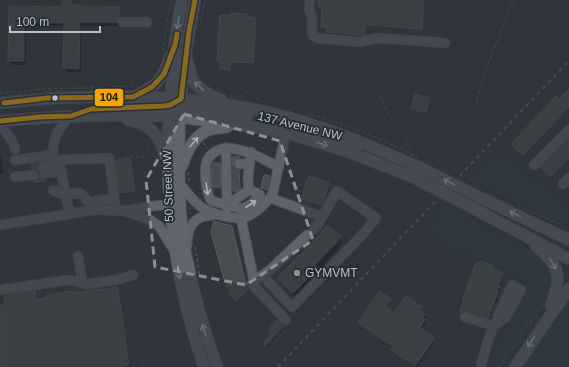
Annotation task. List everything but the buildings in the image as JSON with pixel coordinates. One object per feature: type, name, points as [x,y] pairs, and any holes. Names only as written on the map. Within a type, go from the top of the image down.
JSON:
[{"type":"main road","name":"50 Street NW","points":[[182,0],[175,45],[175,107],[183,238],[198,311],[217,367]]},
{"type":"main road","name":"50 Street NW","points":[[195,3],[175,107],[168,165],[175,253],[182,291],[204,367]]},
{"type":"main road","points":[[133,96],[152,87],[162,76],[175,45]]},
{"type":"main road","points":[[186,51],[192,78],[196,84],[207,94],[232,105]]},
{"type":"main road","name":"137 Avenue NW","points":[[0,103],[47,98],[133,96],[243,125],[286,133],[346,151],[413,177],[569,259]]},
{"type":"main road","name":"137 Avenue NW","points":[[0,121],[39,117],[116,115],[175,107],[232,105],[264,111],[292,118],[378,149],[421,168],[569,240]]},
{"type":"main road","points":[[71,116],[91,109],[175,107],[227,112],[272,119],[292,118]]},
{"type":"main road","points":[[116,115],[142,123],[152,131],[161,143],[168,165]]},
{"type":"main road","points":[[179,181],[184,158],[189,148],[202,133],[211,129],[243,125]]},
{"type":"main road","points":[[526,236],[554,264],[557,274],[558,283],[548,317]]},
{"type":"main road","points":[[514,367],[569,288]]},
{"type":"street","points":[[310,0],[309,8],[312,19],[312,32],[317,38],[360,42],[379,38],[445,42]]},
{"type":"street","points":[[123,22],[147,22]]},
{"type":"street","points":[[71,116],[60,128],[54,140],[54,160],[66,194],[68,207],[72,213]]},
{"type":"street","points":[[0,127],[13,142],[15,149]]},
{"type":"street","points":[[187,259],[187,237],[189,228],[201,217],[206,215],[221,215],[237,218],[249,216],[258,211],[271,198],[286,133],[288,131],[304,130],[352,145],[378,149]]},
{"type":"street","points":[[534,165],[569,130]]},
{"type":"street","points":[[226,148],[237,175],[260,195],[256,200],[242,209],[212,201],[209,198],[206,187],[207,160],[219,149],[226,148],[237,148],[250,152],[279,167]]},
{"type":"street","points":[[221,215],[227,205],[237,175],[250,152]]},
{"type":"street","points":[[15,160],[109,158],[114,198],[121,211]]},
{"type":"street","points":[[43,170],[54,160]]},
{"type":"street","points":[[15,174],[33,172]]},
{"type":"street","points":[[227,205],[237,175]]},
{"type":"street","points":[[179,181],[197,204],[221,215]]},
{"type":"street","points":[[53,190],[58,193],[66,194],[80,193],[89,207],[121,211],[146,218],[159,226],[175,253]]},
{"type":"street","points":[[263,276],[292,307],[363,234],[376,218],[337,191],[314,229]]},
{"type":"street","points":[[0,225],[72,213],[114,198]]},
{"type":"street","points":[[271,198],[322,217]]},
{"type":"street","points":[[121,211],[170,205],[174,207],[181,216]]},
{"type":"street","points":[[241,218],[254,281],[252,284],[286,320]]},
{"type":"street","points":[[254,281],[263,276],[307,236]]},
{"type":"street","points":[[78,256],[82,283]]},
{"type":"street","points":[[0,290],[68,280],[87,284],[116,280],[133,275]]},
{"type":"street","points":[[465,318],[494,326],[484,350],[484,357],[481,365]]},
{"type":"path","points":[[162,56],[168,14],[172,0]]},
{"type":"path","points":[[200,25],[205,0]]},
{"type":"path","points":[[476,105],[484,75],[513,0]]},
{"type":"path","points":[[0,93],[45,89],[138,86]]},
{"type":"path","points":[[380,96],[391,119],[404,136],[408,147],[415,156]]},
{"type":"path","points":[[115,159],[144,157],[152,138]]},
{"type":"path","points":[[188,168],[192,225]]},
{"type":"path","points":[[514,204],[569,228]]},
{"type":"path","points":[[194,242],[201,282]]},
{"type":"path","points":[[489,317],[505,271],[514,275]]},
{"type":"path","points":[[499,367],[546,299]]},
{"type":"path","points":[[140,361],[144,367]]},
{"type":"highlighted area","points":[[184,114],[280,141],[313,240],[246,285],[155,267],[146,180]]},
{"type":"shaded area","points":[[499,155],[569,207],[569,226],[470,180],[480,169]]},
{"type":"shaded area","points":[[445,206],[536,254],[545,262],[555,278],[551,297],[508,363],[496,366],[488,364],[496,348],[504,338],[515,303],[526,298],[528,280],[455,248],[425,232]]},
{"type":"shaded area","points":[[569,295],[569,367],[519,367]]},
{"type":"tunnel","points":[[32,169],[43,167]]},
{"type":"tunnel","points":[[232,170],[239,170]]},
{"type":"tunnel","points":[[232,177],[239,177]]},
{"type":"tunnel","points":[[232,185],[240,185]]},
{"type":"railway","points":[[278,367],[569,61]]},
{"type":"transit line","name":"104","points":[[0,121],[39,117],[71,116],[91,109],[164,106],[170,105],[181,99],[189,31],[195,0]]},
{"type":"transit line","name":"104","points":[[4,103],[47,98],[133,97],[152,87],[164,74],[175,45],[177,34]]},
{"type":"place","name":"GYMVMT","points":[[297,273]]}]
